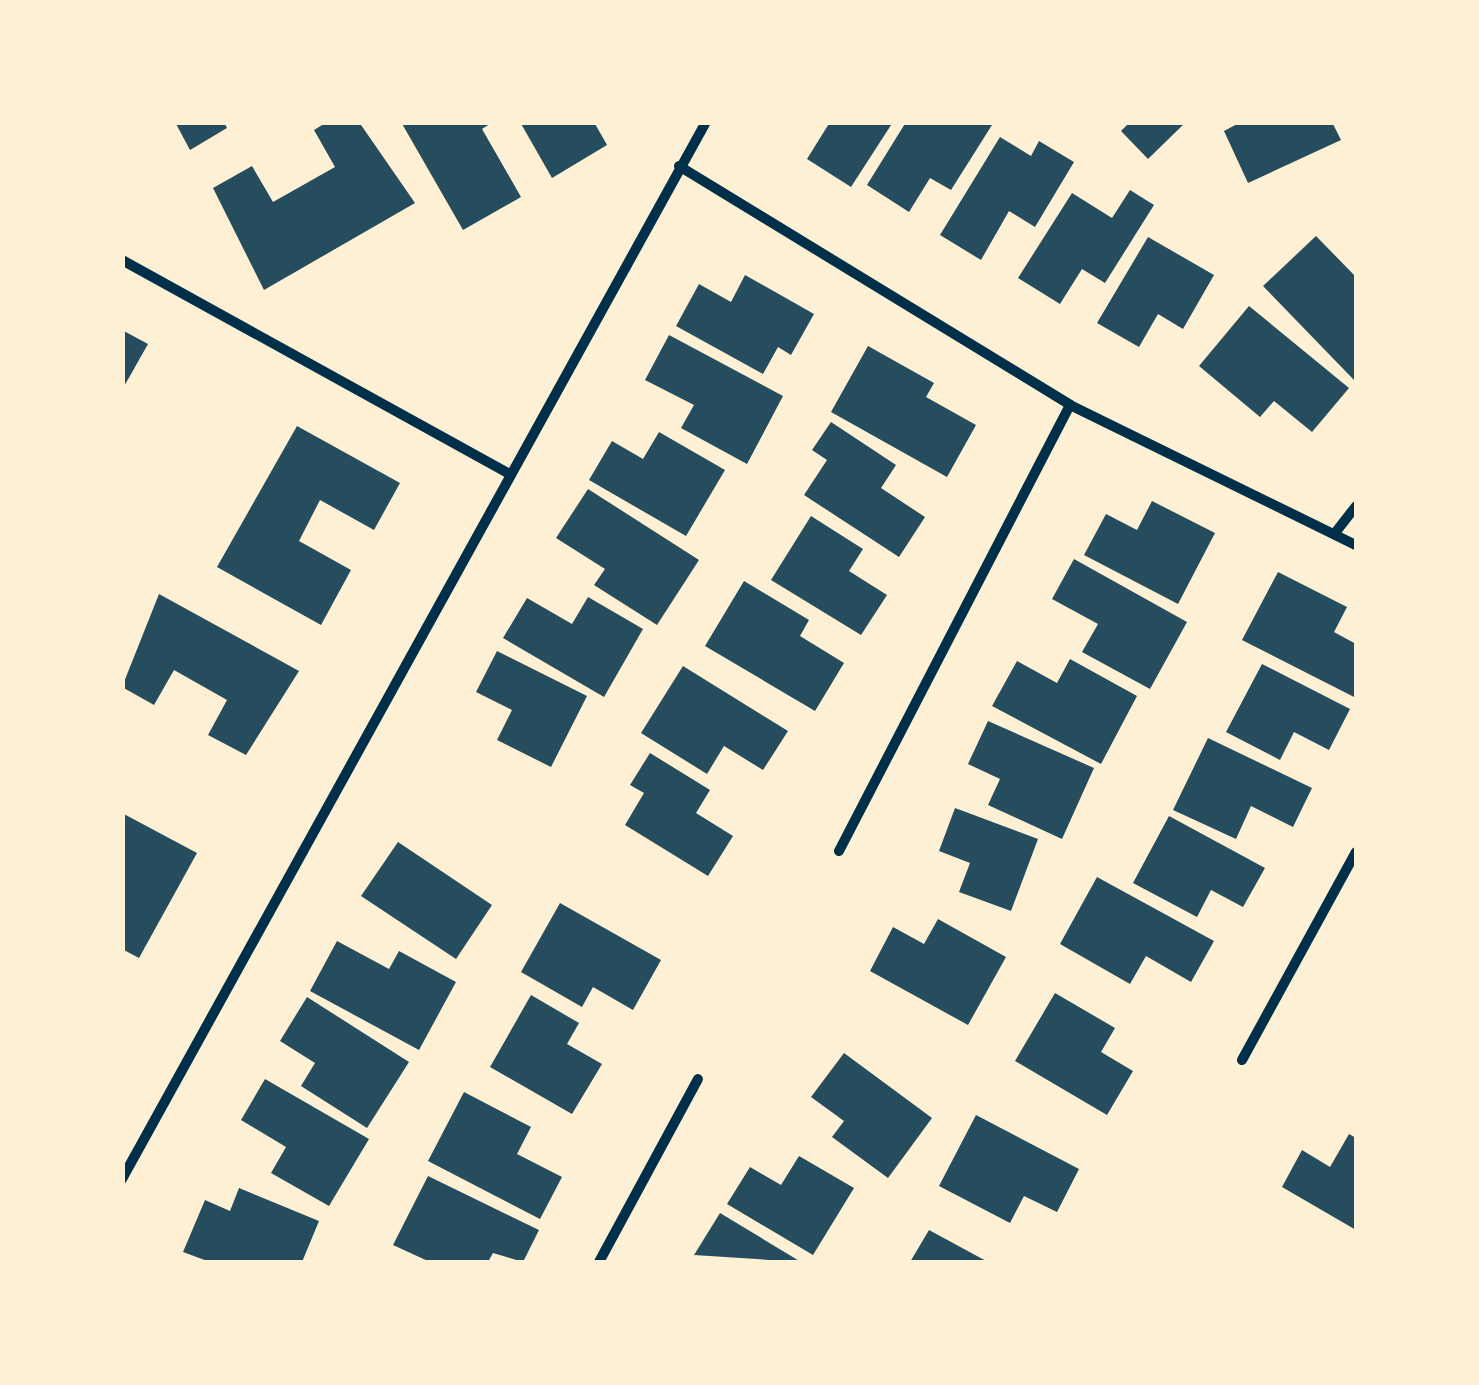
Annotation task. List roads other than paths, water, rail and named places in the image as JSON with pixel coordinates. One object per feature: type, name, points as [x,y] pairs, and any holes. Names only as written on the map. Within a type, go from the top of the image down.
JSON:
[{"type":"street","points":[[122,1180],[706,122]]},
{"type":"street","points":[[679,166],[1070,405],[1356,545]]},
{"type":"street","points":[[122,260],[509,474]]},
{"type":"street","points":[[839,851],[1070,405]]},
{"type":"street","points":[[1335,533],[1356,506]]},
{"type":"street","points":[[1242,1060],[1356,852]]},
{"type":"street","points":[[599,1262],[698,1079]]}]
